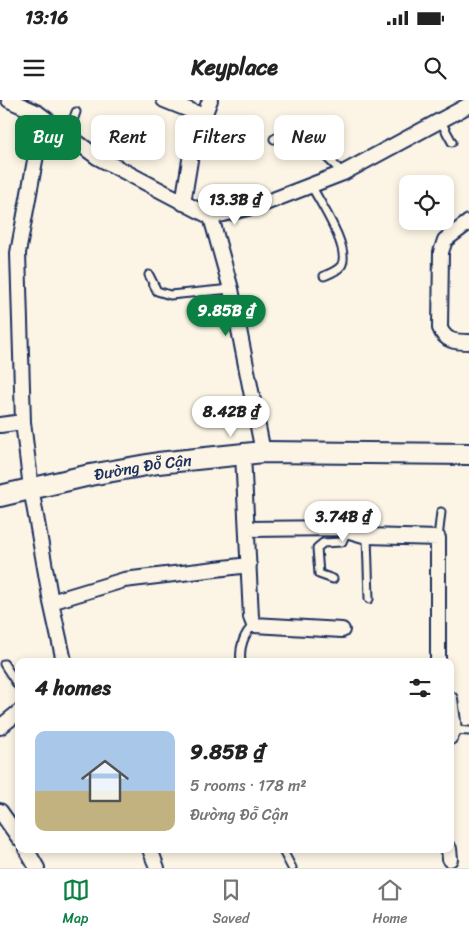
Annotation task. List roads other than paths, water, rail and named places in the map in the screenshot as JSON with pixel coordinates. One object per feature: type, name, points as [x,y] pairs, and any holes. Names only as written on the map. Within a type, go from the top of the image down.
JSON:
[{"type":"main road","name":"Đường Đỗ Cận","points":[[0,496],[158,463],[263,452],[469,454]]},
{"type":"street","points":[[9,100],[41,110],[18,253],[23,422],[31,488],[51,602],[63,658]]},
{"type":"street","points":[[164,100],[202,115]]},
{"type":"street","points":[[204,115],[210,100]]},
{"type":"street","points":[[103,160],[211,217],[260,206],[343,173],[469,105]]},
{"type":"street","points":[[183,203],[190,160]]},
{"type":"street","points":[[211,217],[231,289],[263,452]]},
{"type":"street","points":[[469,222],[445,240],[441,252],[440,328],[442,335],[448,340],[469,342]]},
{"type":"street","points":[[0,425],[23,422]]},
{"type":"street","points":[[243,454],[248,529],[248,565],[254,624],[342,630]]},
{"type":"street","points":[[248,529],[347,529],[367,536],[438,538],[438,658]]},
{"type":"street","points":[[51,602],[124,580],[248,565]]},
{"type":"street","points":[[0,727],[15,715]]},
{"type":"street","points":[[0,811],[15,832]]},
{"type":"street","points":[[28,853],[37,868]]},
{"type":"street","points":[[151,853],[157,868]]},
{"type":"lane","points":[[440,120],[452,142]]},
{"type":"lane","points":[[329,160],[343,173]]},
{"type":"lane","points":[[310,185],[340,239],[343,249],[343,260],[340,267],[324,276]]},
{"type":"lane","points":[[149,274],[157,291],[170,296],[231,289]]},
{"type":"lane","points":[[438,538],[441,512]]},
{"type":"lane","points":[[333,579],[319,574],[317,548],[323,543],[342,542],[347,529]]},
{"type":"lane","points":[[367,536],[368,599]]},
{"type":"lane","points":[[241,658],[246,631],[254,624]]},
{"type":"lane","points":[[4,664],[15,681]]},
{"type":"lane","points":[[454,734],[469,731]]},
{"type":"lane","points":[[284,853],[292,868]]}]
